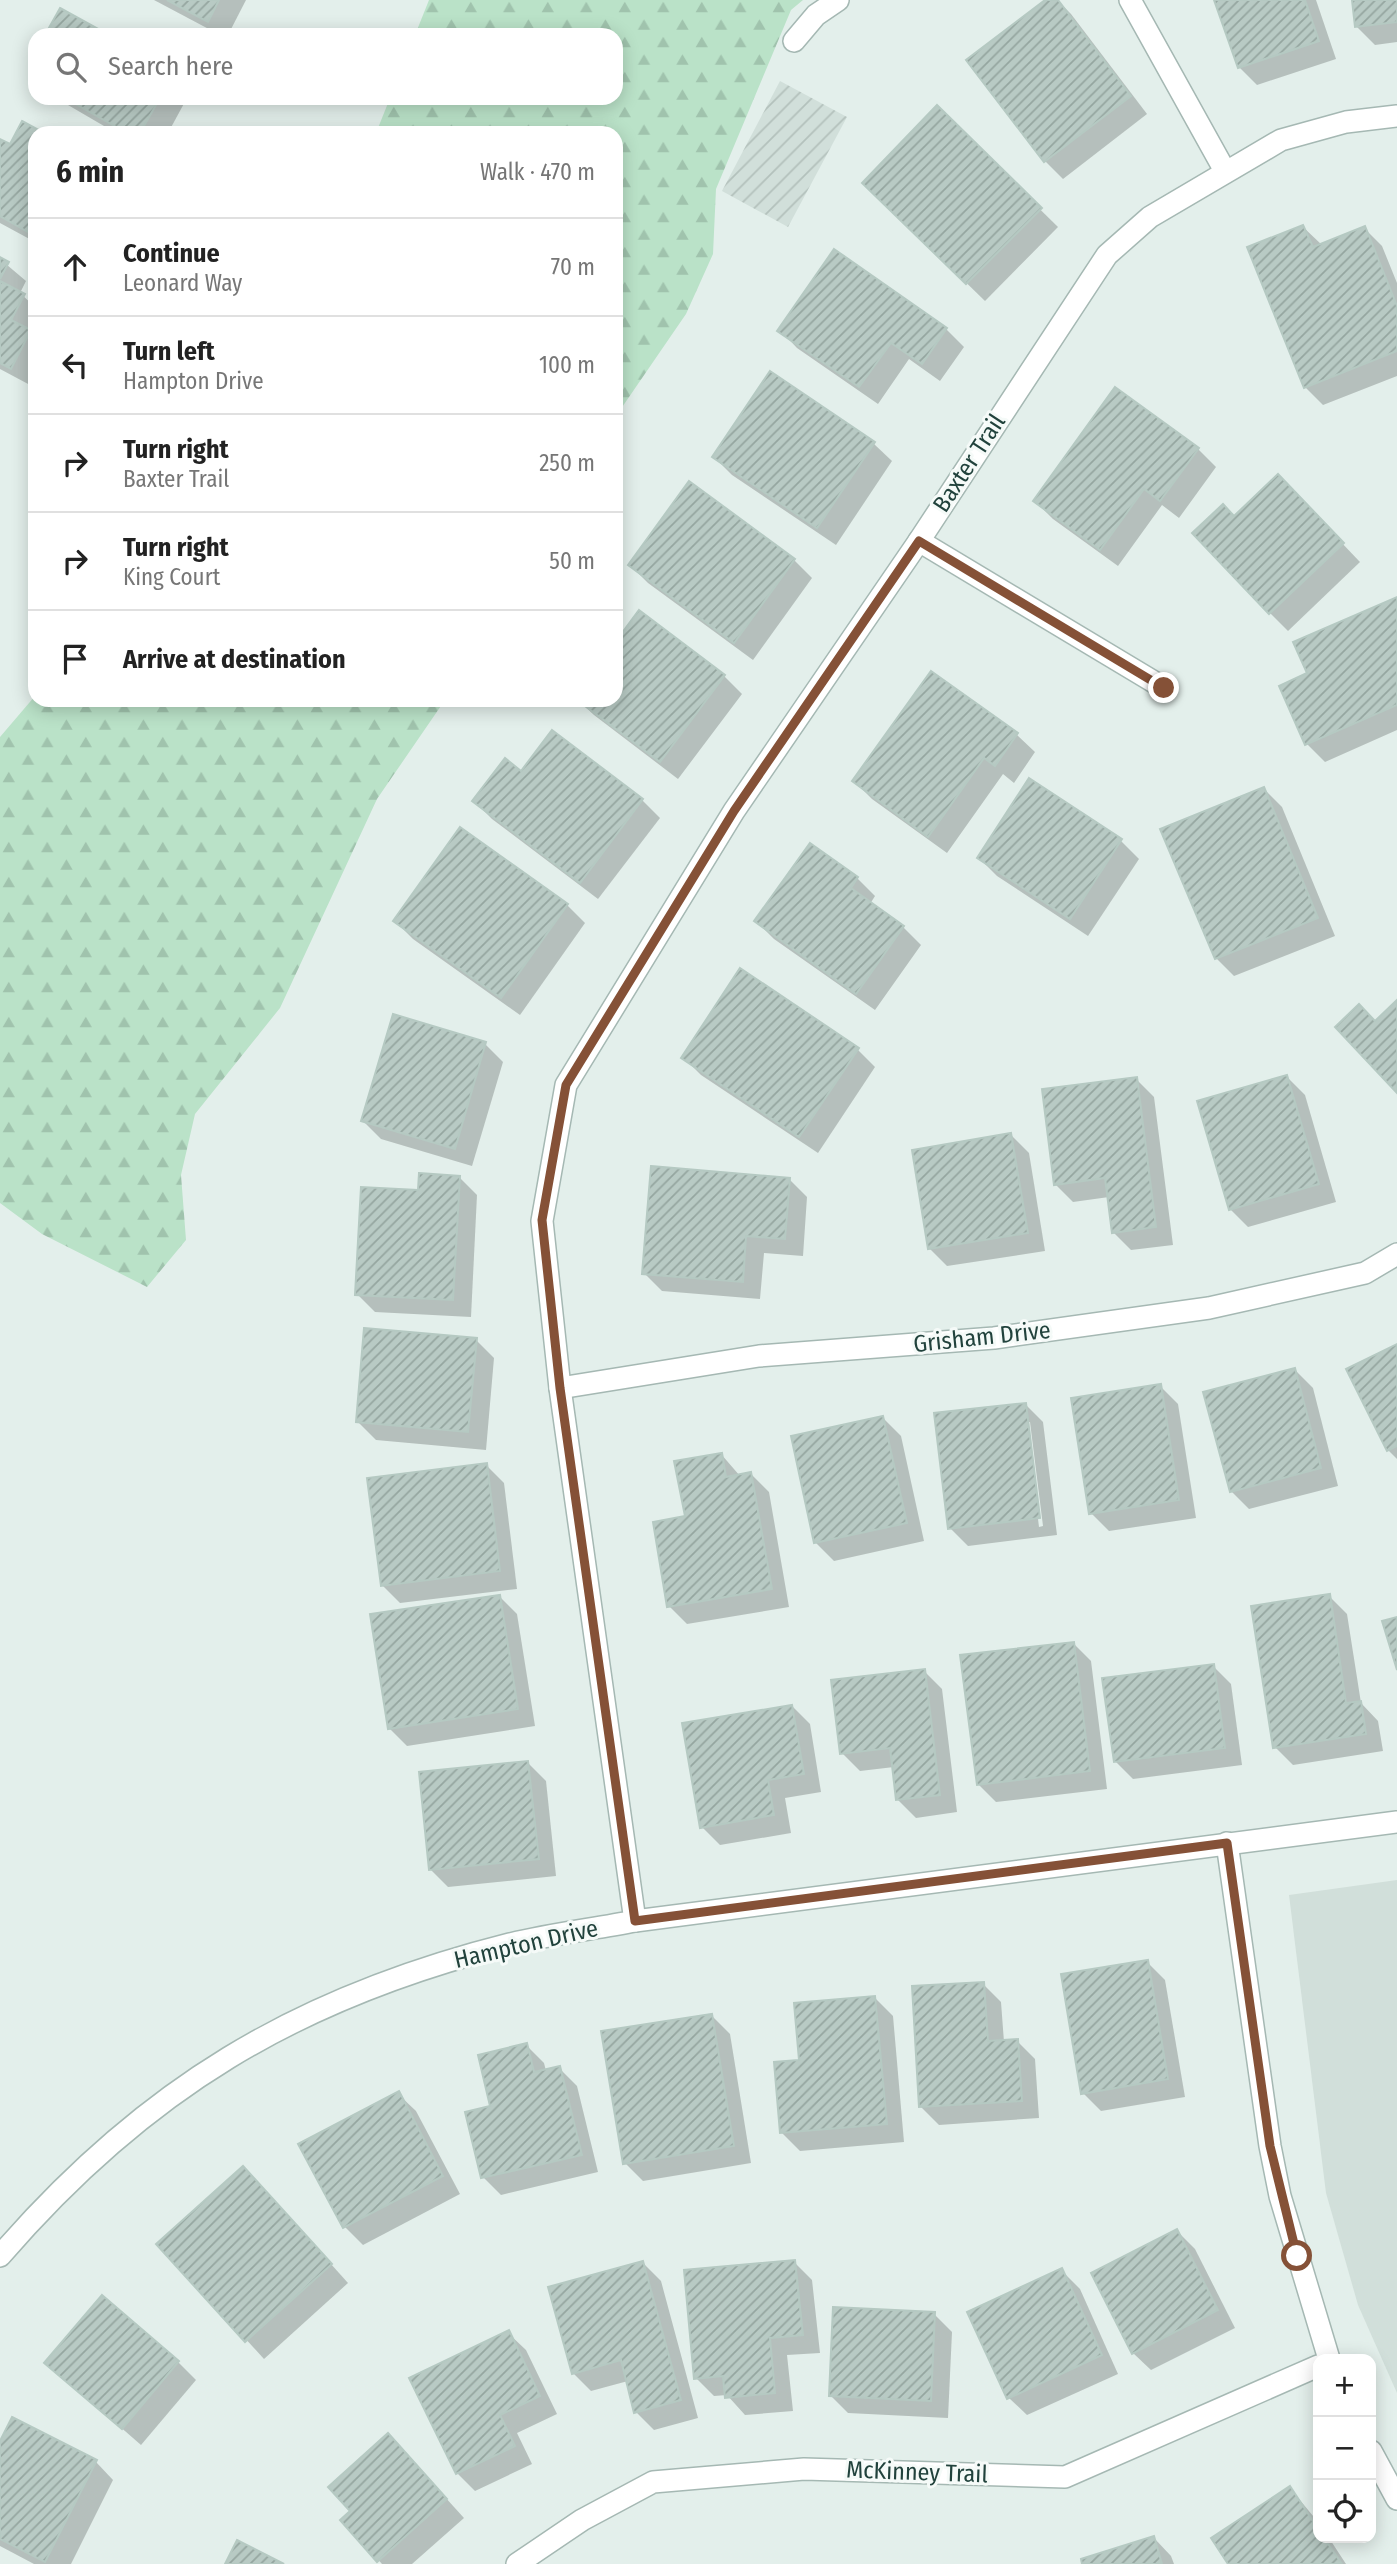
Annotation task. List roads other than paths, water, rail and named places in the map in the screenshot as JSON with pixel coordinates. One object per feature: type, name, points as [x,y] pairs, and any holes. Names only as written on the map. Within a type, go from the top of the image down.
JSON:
[{"type":"street","points":[[794,41],[817,15],[838,0]]},
{"type":"street","points":[[1130,0],[1225,171]]},
{"type":"street","name":"Baxter Trail","points":[[635,1921],[560,1388],[542,1220],[566,1085],[734,811],[919,541],[1107,255],[1150,217],[1281,140],[1346,122],[1397,116]]},
{"type":"street","points":[[919,541],[1164,688]]},
{"type":"street","name":"Grisham Drive","points":[[560,1388],[759,1356],[994,1338],[1209,1308],[1365,1273],[1397,1254]]},
{"type":"street","name":"Hampton Drive","points":[[0,2256],[77,2172],[194,2078],[252,2042],[324,2005],[437,1965],[513,1943],[635,1921],[1397,1822]]},
{"type":"street","points":[[1227,1843],[1270,2146],[1280,2196],[1327,2354]]},
{"type":"street","name":"McKinney Trail","points":[[516,2564],[582,2520],[653,2482],[804,2469],[1065,2477],[1313,2368]]},
{"type":"street","points":[[1376,2460],[1397,2499]]}]
